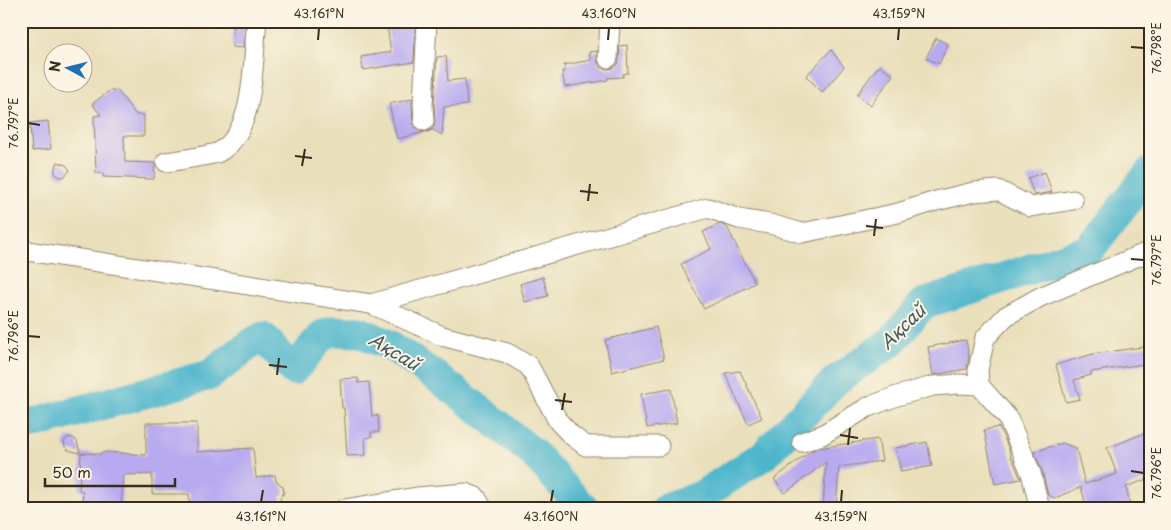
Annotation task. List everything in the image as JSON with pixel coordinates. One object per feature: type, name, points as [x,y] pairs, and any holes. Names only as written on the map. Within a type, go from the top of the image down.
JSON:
[{"type":"street","points":[[166,162],[218,153],[235,138],[243,121],[250,96],[257,21]]},
{"type":"street","points":[[424,121],[427,21]]},
{"type":"street","points":[[608,58],[610,21]]},
{"type":"street","points":[[371,304],[708,208],[739,219],[770,224],[802,233],[898,213],[974,192],[998,190],[1031,207],[1073,200]]},
{"type":"street","points":[[21,250],[371,304],[442,336],[507,353],[529,366],[558,421],[571,435],[586,446],[659,446]]},
{"type":"street","points":[[1040,509],[1031,473],[1008,418],[979,385],[978,370],[984,338],[1006,316],[1040,297],[1150,251]]},
{"type":"street","points":[[802,442],[822,436],[868,407],[897,396],[933,386],[979,385]]},
{"type":"street","points":[[344,509],[417,497],[466,493],[476,497],[483,509]]},
{"type":"building","points":[[234,21],[246,21],[243,48],[232,47]]},
{"type":"building","points":[[416,21],[414,62],[363,70],[361,57],[391,52],[387,26]]},
{"type":"building","points":[[936,38],[948,44],[939,64],[926,58]]},
{"type":"building","points":[[627,45],[628,73],[623,74],[623,77],[607,78],[608,80],[565,87],[562,71],[565,71],[564,65],[591,60],[589,52],[597,51],[598,64],[602,68],[613,68],[618,64],[620,46]]},
{"type":"building","points":[[831,50],[844,67],[822,92],[806,76]]},
{"type":"building","points":[[446,56],[448,81],[465,79],[467,105],[444,107],[442,135],[433,130],[426,132],[431,130],[435,121],[437,57]]},
{"type":"building","points":[[881,66],[893,75],[871,105],[857,95],[876,69]]},
{"type":"building","points":[[112,89],[114,92],[117,90],[136,115],[144,115],[144,136],[124,136],[125,162],[155,163],[154,179],[103,177],[103,173],[96,173],[94,116],[101,115],[92,104]]},
{"type":"building","points":[[412,99],[414,127],[419,131],[425,132],[397,139],[389,104]]},
{"type":"building","points":[[48,121],[51,149],[32,151],[30,123]]},
{"type":"building","points":[[58,162],[66,165],[70,170],[64,177],[55,174]]},
{"type":"building","points":[[1045,172],[1052,192],[1034,195],[1028,178]]},
{"type":"building","points":[[720,224],[727,227],[755,283],[704,309],[681,264],[711,249],[703,232]]},
{"type":"building","points":[[543,277],[548,296],[525,302],[520,284]]},
{"type":"building","points":[[656,327],[664,359],[612,372],[605,340]]},
{"type":"building","points":[[966,340],[969,357],[967,369],[933,375],[928,347]]},
{"type":"building","points":[[1150,346],[1150,363],[1091,372],[1091,375],[1074,380],[1080,399],[1066,402],[1056,365],[1093,354]]},
{"type":"building","points":[[740,371],[762,418],[748,424],[725,373]]},
{"type":"building","points":[[358,378],[358,383],[369,382],[372,416],[378,415],[379,432],[371,432],[371,437],[365,438],[366,455],[347,456],[340,379]]},
{"type":"building","points":[[671,389],[677,423],[647,428],[641,394]]},
{"type":"building","points":[[146,423],[197,423],[197,452],[253,448],[256,478],[275,475],[276,481],[283,487],[284,493],[280,497],[282,506],[248,509],[248,503],[190,508],[189,494],[152,494],[152,474],[123,475],[121,508],[82,505],[83,491],[79,490],[81,453],[100,454],[105,452],[146,455]]},
{"type":"building","points":[[999,427],[1021,479],[995,484],[984,430]]},
{"type":"building","points":[[1150,431],[1150,478],[1126,487],[1131,509],[1087,509],[1081,487],[1055,498],[1048,495],[1042,470],[1034,452],[1062,443],[1076,448],[1085,484],[1117,474],[1107,448]]},
{"type":"building","points":[[72,437],[77,441],[80,453],[68,450],[65,447],[64,442],[67,438]]},
{"type":"building","points":[[878,439],[882,461],[839,467],[836,509],[823,509],[826,462],[785,493],[774,479],[811,451],[818,448]]},
{"type":"building","points":[[927,442],[932,466],[901,472],[896,448]]},
{"type":"waterway","name":"Ақсай","points":[[666,509],[701,496],[764,455],[835,381],[892,341],[923,304],[1089,250],[1150,172]]},
{"type":"waterway","name":"Ақсай","points":[[21,427],[210,375],[253,342],[263,337],[293,370],[321,336],[333,331],[360,332],[391,346],[438,378],[485,414],[533,453],[584,509]]}]
